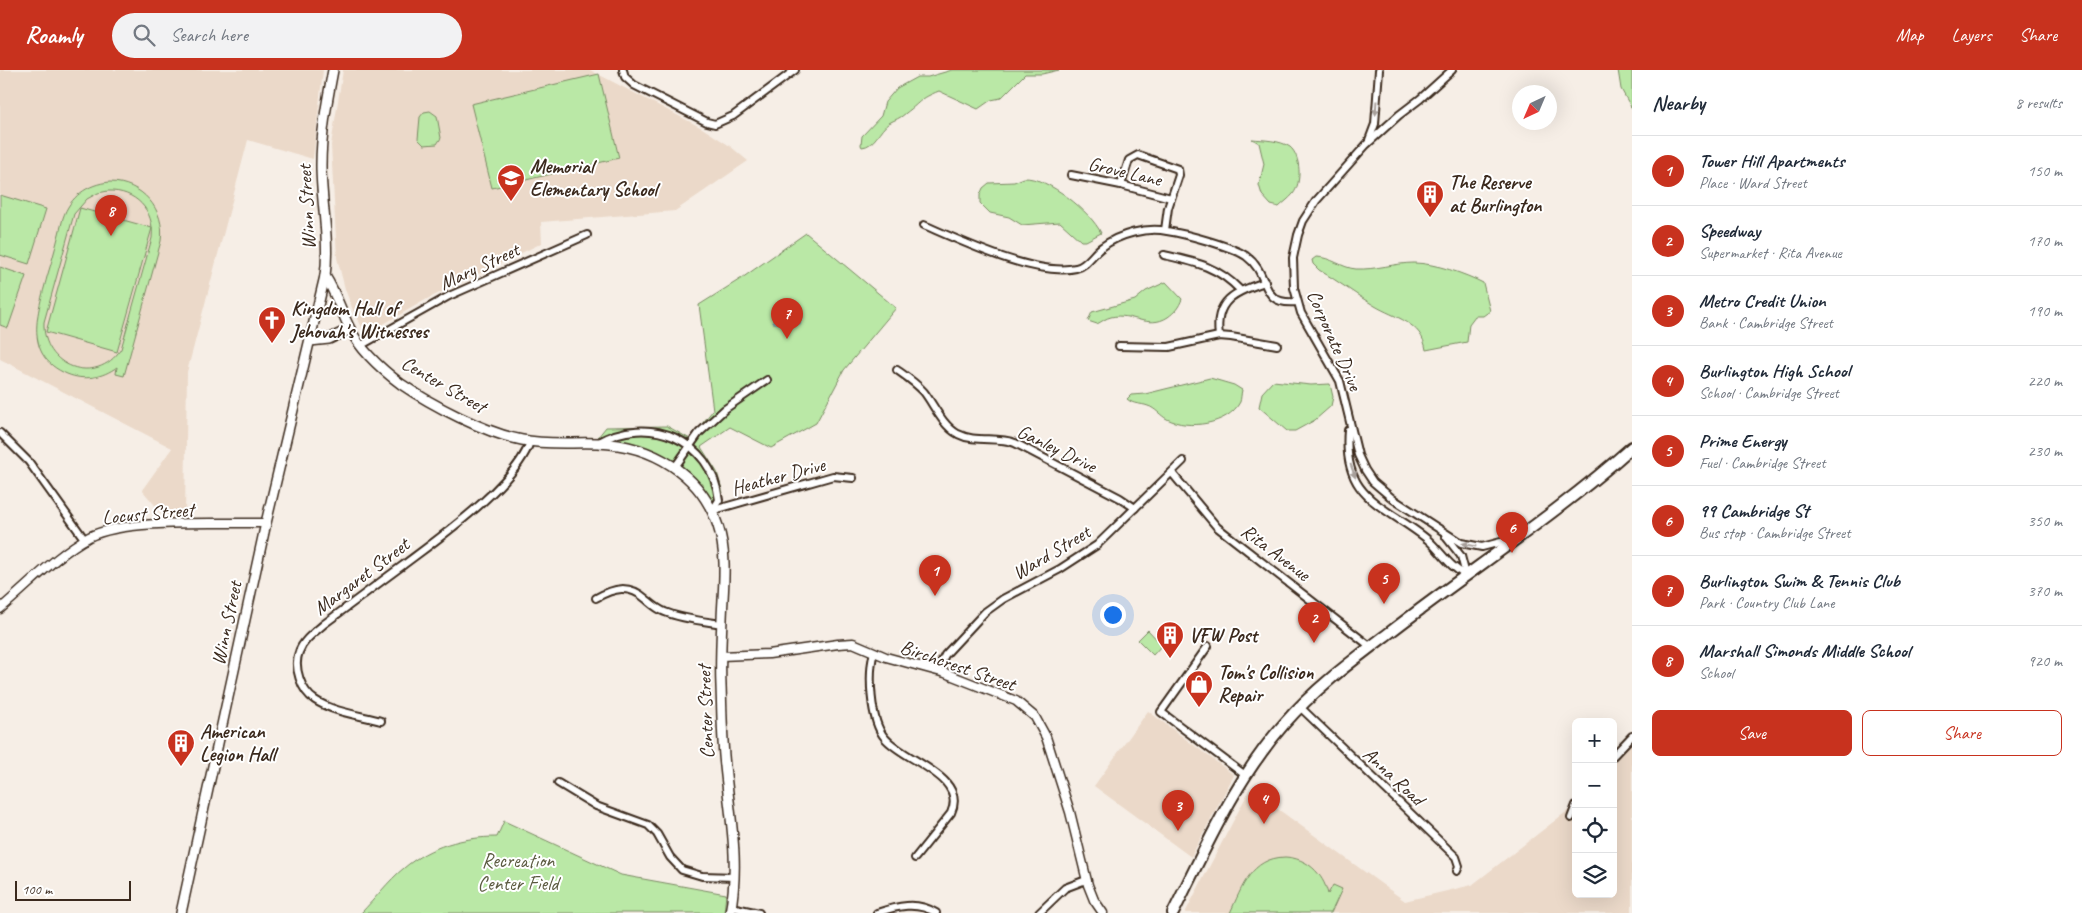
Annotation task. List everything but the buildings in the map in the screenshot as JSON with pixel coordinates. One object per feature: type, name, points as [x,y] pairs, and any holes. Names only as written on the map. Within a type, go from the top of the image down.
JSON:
[{"type":"main road","name":"Winn Street","points":[[181,913],[266,523],[325,276],[327,255],[321,166],[322,140],[333,70]]},
{"type":"main road","name":"Center Street","points":[[325,276],[360,346],[386,372],[424,398],[498,434],[530,442],[597,442],[635,448],[655,455],[675,467],[696,487],[712,511],[720,533],[723,552],[721,656],[724,762],[735,846],[731,910]]},
{"type":"main road","points":[[310,341],[329,339],[350,329]]},
{"type":"main road","points":[[1173,913],[1226,808],[1245,776],[1266,746],[1300,707],[1338,672],[1466,574],[1566,503],[1632,447]]},
{"type":"street","points":[[623,72],[634,85],[714,124],[734,116],[795,70]]},
{"type":"street","name":"Corporate Drive","points":[[1366,145],[1375,124],[1379,70]]},
{"type":"street","name":"Corporate Drive","points":[[1452,70],[1366,145],[1322,194],[1303,221],[1293,258],[1294,288],[1297,302],[1308,326],[1340,381],[1360,462],[1373,482],[1393,499],[1456,541],[1468,546],[1484,546],[1517,538]]},
{"type":"street","points":[[1121,185],[1129,160],[1138,155],[1178,169],[1179,175],[1171,198],[1166,230]]},
{"type":"street","name":"Grove Lane","points":[[1071,175],[1171,198]]},
{"type":"street","points":[[924,225],[964,243],[1013,261],[1061,268],[1082,266],[1101,247],[1121,236],[1134,232],[1166,230],[1229,248],[1242,254],[1255,264],[1270,295],[1285,304],[1297,302]]},
{"type":"street","name":"Mary Street","points":[[360,346],[449,296],[587,235]]},
{"type":"street","points":[[1164,255],[1198,263],[1216,270],[1240,290]]},
{"type":"street","points":[[1220,336],[1218,325],[1223,306],[1240,290],[1265,282]]},
{"type":"street","points":[[1119,346],[1164,347],[1220,336],[1277,345]]},
{"type":"street","name":"Ganley Drive","points":[[897,370],[918,386],[948,426],[956,433],[969,438],[1000,439],[1015,442],[1120,498],[1135,508]]},
{"type":"street","points":[[675,467],[699,433],[725,409],[767,380]]},
{"type":"street","name":"Corporate Drive","points":[[1349,423],[1349,459],[1355,478],[1365,494],[1378,506],[1435,546],[1453,568],[1466,574]]},
{"type":"street","name":"Center Street","points":[[597,442],[621,433],[646,430],[667,435],[689,445],[704,459],[714,476],[719,500],[712,511]]},
{"type":"street","points":[[0,433],[29,462],[85,540]]},
{"type":"street","name":"Margaret Street","points":[[380,721],[334,708],[311,697],[299,677],[297,665],[299,651],[309,637],[324,624],[480,505],[513,470],[526,453],[530,442]]},
{"type":"street","name":"Ward Street","points":[[937,671],[944,656],[985,612],[1003,599],[1085,554],[1111,533],[1184,461]]},
{"type":"street","name":"Rita Avenue","points":[[1172,473],[1216,527],[1370,647]]},
{"type":"street","name":"Heather Drive","points":[[712,511],[833,476],[853,478]]},
{"type":"street","name":"Locust Street","points":[[0,609],[65,554],[85,540],[101,532],[121,528],[180,524],[266,523]]},
{"type":"street","name":"Corporate Drive","points":[[1430,523],[1444,535],[1461,556],[1466,574]]},
{"type":"street","points":[[596,598],[613,589],[628,589],[639,593],[656,607],[666,612],[722,624]]},
{"type":"street","name":"Birchcrest Street","points":[[721,656],[769,654],[849,643],[893,660],[937,671],[1012,699],[1025,707],[1038,720],[1046,737],[1057,768],[1086,880],[1094,900],[1102,913]]},
{"type":"street","points":[[1208,646],[1162,708],[1161,712],[1245,776]]},
{"type":"street","points":[[874,652],[870,668],[870,681],[873,704],[881,733],[889,742],[947,782],[954,796],[951,813],[916,858]]},
{"type":"street","name":"Anna Road","points":[[1300,707],[1456,856],[1459,866],[1457,871]]},
{"type":"street","points":[[1617,752],[1632,736]]},
{"type":"street","points":[[558,783],[596,806],[648,825],[658,834],[670,857],[682,870],[702,876],[734,877]]},
{"type":"street","points":[[1571,818],[1575,808]]},
{"type":"street","points":[[1040,913],[1063,889],[1086,880]]},
{"type":"street","points":[[877,913],[914,906],[926,908],[936,913]]},
{"type":"street","points":[[731,910],[759,913]]},
{"type":"shaded area","points":[[0,70],[323,70],[313,159],[248,140],[187,372],[185,517],[166,518],[142,490],[172,448],[0,359]]},
{"type":"shaded area","name":"Memorial Elementary School","points":[[343,70],[590,70],[702,128],[730,146],[748,161],[675,211],[541,222],[542,243],[427,299],[366,334],[354,313],[345,289],[337,258],[331,145]]},
{"type":"shaded area","points":[[1148,711],[1234,775],[1191,857],[1094,786]]},
{"type":"shaded area","points":[[1632,743],[1632,913],[1185,913],[1250,789],[1405,901],[1472,885],[1572,806],[1572,898],[1617,898],[1617,759]]},
{"type":"green space","points":[[952,70],[1059,70],[1042,74],[1025,74],[1001,98],[991,100],[978,109],[939,91],[924,98],[902,116],[889,123],[874,141],[862,147],[862,136],[881,116],[885,102],[897,88],[917,77],[928,77]]},
{"type":"green space","points":[[1618,70],[1632,70],[1632,109],[1621,89]]},
{"type":"green space","points":[[599,74],[619,158],[492,188],[471,104]]},
{"type":"green space","points":[[430,111],[437,116],[441,138],[437,144],[424,145],[418,139],[420,117],[424,112]]},
{"type":"green space","points":[[1252,139],[1281,143],[1294,151],[1299,170],[1298,183],[1291,196],[1279,207],[1271,205],[1262,195],[1259,185],[1264,164],[1259,143]]},
{"type":"green space","points":[[1024,178],[1045,183],[1068,197],[1088,215],[1101,233],[1086,241],[1081,241],[1060,222],[1022,225],[1009,217],[990,213],[980,203],[980,195],[983,188],[989,183],[1014,182]]},
{"type":"green space","points":[[102,183],[121,183],[141,192],[155,208],[160,218],[162,229],[161,241],[124,376],[116,374],[117,367],[105,374],[86,378],[67,374],[53,366],[44,356],[37,332],[38,318],[47,277],[66,211],[80,193]],"holes":[[[118,192],[135,198],[147,211],[152,228],[152,238],[121,349],[110,361],[98,367],[85,369],[72,367],[52,351],[46,338],[44,322],[74,214],[87,199],[98,193]]]},
{"type":"green space","points":[[0,195],[46,209],[29,264],[0,255]]},
{"type":"green space","points":[[80,208],[152,228],[117,352],[46,332]]},
{"type":"green space","points":[[806,233],[896,308],[844,370],[816,423],[771,448],[730,427],[701,447],[717,472],[723,493],[712,502],[690,476],[663,456],[632,443],[598,437],[606,427],[667,426],[690,439],[713,410],[699,305],[742,278]]},
{"type":"green space","points":[[1316,257],[1356,269],[1422,263],[1450,270],[1483,283],[1490,311],[1483,316],[1475,316],[1469,324],[1467,342],[1426,350],[1419,333],[1413,327],[1368,302],[1319,270],[1312,260]]},
{"type":"green space","points":[[0,267],[26,276],[8,328],[0,325]]},
{"type":"green space","points":[[1166,282],[1182,299],[1173,313],[1161,321],[1154,322],[1119,316],[1109,318],[1097,324],[1088,321],[1092,312],[1135,300],[1146,291]]},
{"type":"green space","points":[[1210,378],[1234,385],[1242,390],[1240,402],[1234,410],[1226,416],[1207,423],[1196,425],[1176,422],[1165,418],[1151,407],[1127,399],[1131,395],[1145,394]]},
{"type":"green space","points":[[1273,381],[1311,385],[1330,384],[1333,397],[1331,406],[1315,420],[1295,431],[1287,431],[1259,407],[1262,393]]},
{"type":"green space","points":[[1148,630],[1162,645],[1153,655],[1138,640]]},
{"type":"green space","name":"Recreation Center Field","points":[[504,821],[621,875],[726,894],[724,913],[361,913],[392,879],[414,860],[447,844],[484,837],[497,837]]},
{"type":"green space","points":[[1285,857],[1300,860],[1313,868],[1326,886],[1328,894],[1333,885],[1342,889],[1331,913],[1230,913],[1244,884],[1256,868],[1273,859]]},
{"type":"water","points":[[775,309],[802,312],[800,324],[773,323]]},
{"type":"place","name":"Memorial Elementary School","points":[[511,202]]},
{"type":"place","name":"The Reserve at Burlington","points":[[1430,218]]},
{"type":"place","name":"Marshall Simonds Middle School","points":[[111,236]]},
{"type":"place","name":"Burlington Swim & Tennis Club","points":[[787,339]]},
{"type":"place","name":"Kingdom Hall of Jehovah's Witnesses","points":[[272,344]]},
{"type":"place","name":"99 Cambridge St","points":[[1512,553]]},
{"type":"place","name":"Tower Hill Apartments","points":[[935,596]]},
{"type":"place","name":"Prime Energy","points":[[1384,604]]},
{"type":"place","name":"Speedway","points":[[1314,643]]},
{"type":"place","name":"VFW Post","points":[[1170,659]]},
{"type":"place","name":"Tom's Collision Repair","points":[[1199,708]]},
{"type":"place","name":"American Legion Hall","points":[[181,767]]},
{"type":"place","name":"Burlington High School","points":[[1264,824]]},
{"type":"place","name":"Metro Credit Union","points":[[1178,831]]}]
